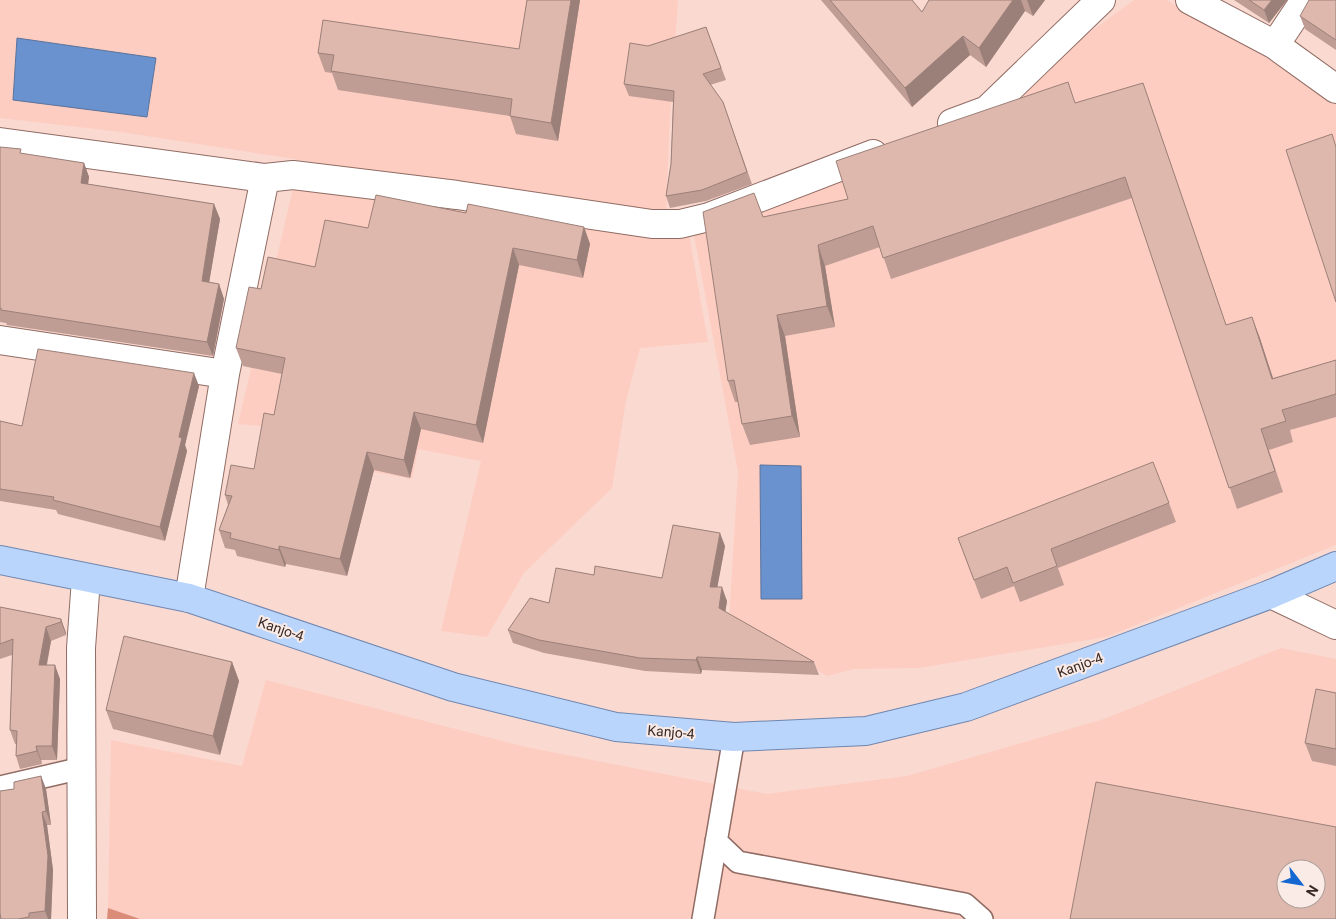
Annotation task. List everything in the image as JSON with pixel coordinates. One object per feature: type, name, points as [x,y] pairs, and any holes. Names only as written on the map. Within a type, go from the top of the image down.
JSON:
[{"type":"main road","name":"Kanjo-4","points":[[0,560],[86,579],[189,598],[453,687],[616,727],[734,737],[866,731],[966,708],[1271,594],[1336,566]]},
{"type":"street","points":[[932,132],[987,110],[1101,0]]},
{"type":"street","points":[[1190,0],[1275,45],[1336,88]]},
{"type":"street","points":[[1275,45],[1305,0]]},
{"type":"street","points":[[0,142],[265,178],[293,176],[457,195],[652,224],[680,224],[709,217],[894,146]]},
{"type":"street","points":[[189,598],[225,374],[265,178]]},
{"type":"street","points":[[0,340],[225,374]]},
{"type":"street","points":[[82,919],[82,648],[86,579]]},
{"type":"street","points":[[1271,594],[1336,625]]},
{"type":"lane","points":[[703,919],[734,737]]},
{"type":"lane","points":[[0,787],[82,768]]},
{"type":"lane","points":[[716,841],[738,862],[965,904],[982,919]]},
{"type":"shaded area","points":[[0,0],[678,0],[669,134],[666,217],[121,132],[0,118]]},
{"type":"shaded area","points":[[1134,0],[1166,0],[1301,78],[1336,104],[1336,545],[1106,637],[919,668],[854,669],[827,676],[729,620],[738,472],[694,235],[999,120],[1074,44]]},
{"type":"shaded area","points":[[294,184],[689,234],[708,342],[640,348],[626,401],[612,488],[524,573],[487,637],[441,631],[481,461],[418,449],[412,479],[337,465],[326,431],[238,424]]},
{"type":"shaded area","points":[[1281,648],[1336,659],[1336,919],[140,919],[108,908],[111,740],[242,766],[266,680],[526,747],[766,794],[907,776],[1104,719]]},
{"type":"shaded area","points":[[108,908],[140,919],[107,919]]},
{"type":"water","points":[[17,38],[156,58],[147,117],[13,100]]},
{"type":"water","points":[[760,465],[801,466],[802,599],[761,599]]},
{"type":"building","points":[[527,0],[571,0],[551,123],[510,116],[512,99],[331,71],[334,55],[318,53],[323,20],[519,49]]},
{"type":"building","points":[[830,0],[912,0],[922,12],[929,0],[1013,0],[979,48],[963,36],[905,88]]},
{"type":"building","points":[[1249,0],[1272,0],[1264,10]]},
{"type":"building","points":[[1309,0],[1336,0],[1336,40],[1300,16]]},
{"type":"building","points":[[706,27],[721,68],[703,74],[723,102],[747,172],[702,190],[666,196],[671,164],[674,91],[624,84],[630,43],[648,46]]},
{"type":"building","points":[[1068,82],[1075,103],[1143,83],[1226,325],[1252,317],[1272,379],[1336,360],[1336,394],[1282,410],[1286,421],[1261,429],[1275,471],[1229,488],[1125,177],[883,258],[873,226],[818,245],[827,306],[777,315],[792,416],[742,424],[734,380],[728,381],[703,212],[754,193],[763,217],[848,199],[836,161]]},
{"type":"building","points":[[1332,134],[1336,147],[1336,302],[1286,150]]},
{"type":"building","points":[[0,147],[21,149],[20,153],[84,163],[81,183],[214,204],[202,281],[219,284],[207,342],[1,310]]},
{"type":"building","points":[[376,195],[466,213],[468,204],[584,227],[577,260],[513,248],[476,425],[414,412],[404,460],[367,452],[340,559],[279,546],[279,550],[230,538],[231,533],[219,530],[232,496],[225,495],[231,465],[254,469],[264,413],[274,415],[285,358],[236,348],[249,287],[261,289],[268,257],[315,267],[325,220],[368,228]]},
{"type":"building","points":[[38,349],[194,373],[179,437],[182,438],[160,527],[53,500],[54,497],[0,489],[0,421],[22,426]]},
{"type":"building","points":[[1153,462],[1169,503],[1051,549],[1057,566],[1013,583],[1007,567],[974,580],[958,538]]},
{"type":"building","points":[[673,525],[720,533],[710,587],[722,587],[719,608],[814,662],[697,657],[696,660],[640,658],[539,640],[508,630],[530,598],[549,603],[556,568],[594,575],[595,566],[662,578]]},
{"type":"building","points":[[0,607],[61,619],[61,622],[46,627],[39,665],[55,665],[52,746],[36,746],[37,751],[16,756],[17,731],[10,730],[13,639],[0,644]]},
{"type":"building","points":[[124,636],[232,662],[213,736],[106,710]]},
{"type":"building","points":[[1316,689],[1336,693],[1336,749],[1305,743]]},
{"type":"building","points":[[41,776],[46,811],[42,812],[48,856],[45,911],[29,913],[29,917],[18,919],[1,919],[0,791],[14,789],[14,782]]},
{"type":"building","points":[[1096,782],[1336,827],[1336,919],[1070,919]]}]
